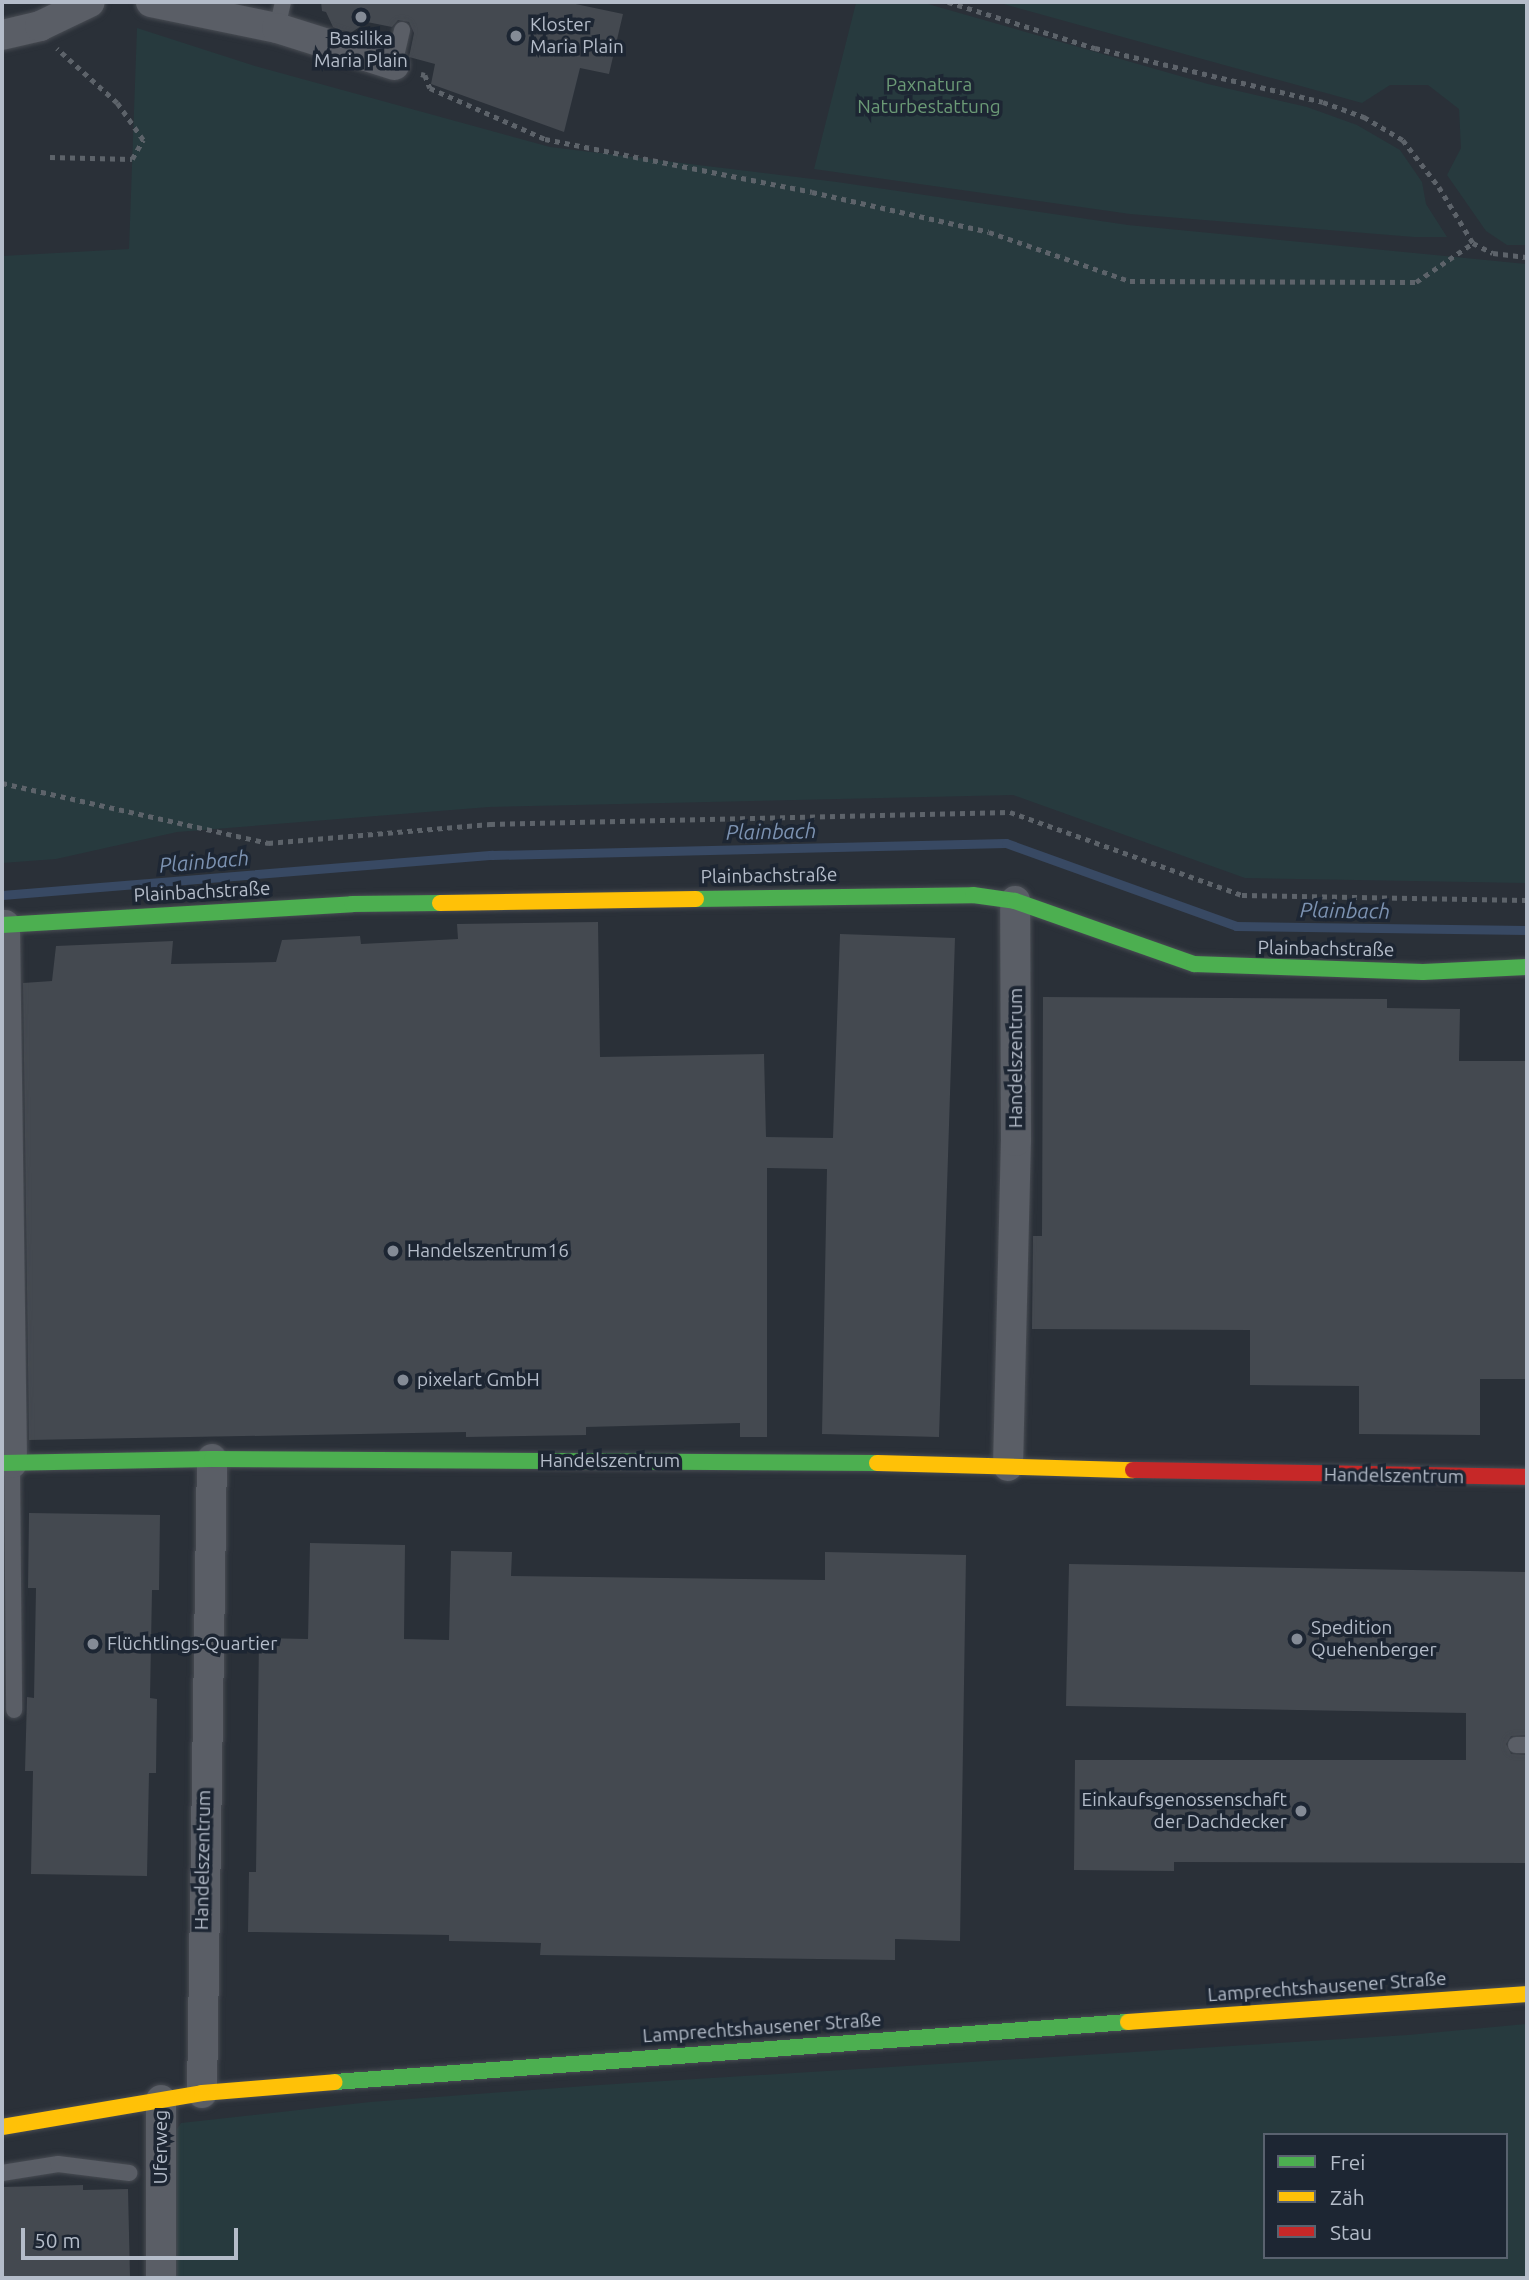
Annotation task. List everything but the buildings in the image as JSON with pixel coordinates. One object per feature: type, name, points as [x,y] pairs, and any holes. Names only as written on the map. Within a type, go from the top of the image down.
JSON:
[{"type":"street","points":[[2,35],[40,26],[90,2]]},
{"type":"street","points":[[152,2],[280,15],[394,65]]},
{"type":"street","name":"Plainbachstraße","points":[[4,925],[352,904],[960,895],[1015,901],[1194,964],[1242,968],[1423,972],[1527,967]]},
{"type":"street","name":"Handelszentrum","points":[[1008,1466],[1016,1141],[1015,901]]},
{"type":"street","points":[[4,925],[7,1463]]},
{"type":"street","name":"Handelszentrum","points":[[202,2093],[208,1503],[212,1459]]},
{"type":"street","name":"Handelszentrum","points":[[7,1463],[212,1459],[797,1461],[1375,1476],[1527,1477]]},
{"type":"street","name":"Lamprechtshausener Straße","points":[[2,2127],[202,2093],[793,2046],[1527,1994]]},
{"type":"street","name":"Uferweg","points":[[161,2100],[161,2278]]},
{"type":"lane","points":[[394,65],[402,30]]},
{"type":"lane","points":[[7,1463],[14,1710]]},
{"type":"lane","points":[[2,2173],[58,2164],[129,2173]]},
{"type":"path","points":[[948,2],[1095,48],[1323,102],[1364,117],[1402,140],[1440,187],[1473,243],[1493,253],[1527,257]]},
{"type":"path","points":[[40,26],[46,40],[117,103],[142,140],[132,159],[50,157]]},
{"type":"path","points":[[394,65],[425,75],[430,88],[545,139],[813,192],[989,232],[1130,281],[1416,282],[1473,243]]},
{"type":"path","points":[[2,783],[268,844],[490,824],[1010,812],[1242,895],[1527,900]]},
{"type":"green space","name":"Paxnatura Naturbestattung","points":[[921,2],[1208,84],[1307,107],[1357,125],[1400,150],[1422,182],[1426,204],[1447,237],[1414,237],[1130,214],[814,169],[856,3]]},
{"type":"green space","points":[[996,2],[1527,2],[1527,245],[1507,245],[1486,231],[1447,175],[1461,148],[1459,109],[1428,85],[1390,85],[1362,103]]},
{"type":"green space","points":[[137,28],[255,66],[550,147],[837,182],[1128,225],[1527,264],[1527,883],[1245,878],[1013,795],[489,807],[177,832],[56,859],[2,863],[2,256],[129,249]]},
{"type":"green space","points":[[1527,2024],[1527,2278],[173,2278],[170,2139],[181,2123],[370,2102],[599,2085],[1408,2035]]},
{"type":"waterway","name":"Plainbach","points":[[2,895],[492,855],[1006,843],[1236,926],[1527,930]]},
{"type":"traffic: fast","points":[[696,899],[973,895],[1015,901],[1194,964],[1423,972],[1527,967]]},
{"type":"traffic: fast","points":[[2,925],[352,904],[440,903]]},
{"type":"traffic: fast","points":[[2,1463],[212,1459],[877,1463]]},
{"type":"traffic: fast","points":[[335,2082],[1128,2022]]},
{"type":"traffic: slow","points":[[440,903],[696,899]]},
{"type":"traffic: slow","points":[[877,1463],[1133,1470]]},
{"type":"traffic: slow","points":[[1128,2022],[1527,1994]]},
{"type":"traffic: slow","points":[[2,2127],[202,2093],[335,2082]]},
{"type":"traffic: jam","points":[[1133,1470],[1527,1477]]},
{"type":"place","name":"Basilika Maria Plain","points":[[361,17]]},
{"type":"place","name":"Kloster Maria Plain","points":[[516,36]]},
{"type":"place","name":"Handelszentrum16","points":[[393,1251]]},
{"type":"place","name":"pixelart GmbH","points":[[403,1380]]},
{"type":"place","name":"Spedition Quehenberger","points":[[1297,1639]]},
{"type":"place","name":"Flüchtlings-Quartier","points":[[93,1644]]},
{"type":"place","name":"Einkaufsgenossenschaft der Dachdecker","points":[[1301,1811]]}]
